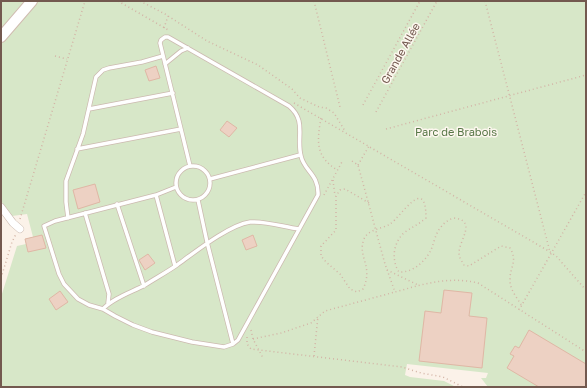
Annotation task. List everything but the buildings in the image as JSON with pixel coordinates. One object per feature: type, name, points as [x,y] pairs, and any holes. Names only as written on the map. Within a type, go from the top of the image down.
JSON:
[{"type":"main road","points":[[1,37],[32,1]]},
{"type":"street","points":[[1,207],[13,223],[20,229]]},
{"type":"lane","points":[[176,187],[156,195],[116,204],[44,226],[59,274],[64,284],[78,299],[89,305],[103,308],[133,325],[152,332],[192,342],[224,347],[233,344],[238,340],[291,247],[318,195],[318,189],[316,180],[300,155],[299,118],[289,106],[188,48],[168,37],[164,37],[160,43],[190,166]]},
{"type":"lane","points":[[165,64],[181,51],[188,48]]},
{"type":"lane","points":[[68,218],[66,181],[78,149],[96,77],[103,70],[163,56]]},
{"type":"lane","points":[[89,109],[173,93]]},
{"type":"lane","points":[[78,149],[181,130]]},
{"type":"lane","points":[[210,179],[300,155]]},
{"type":"lane","points":[[190,166],[200,167],[205,170],[210,179],[210,190],[198,200],[185,198],[179,194],[176,187],[179,174],[182,170],[190,166]]},
{"type":"lane","points":[[156,195],[175,266]]},
{"type":"lane","points":[[198,200],[233,344]]},
{"type":"lane","points":[[116,204],[144,286]]},
{"type":"lane","points":[[85,213],[110,294],[108,303]]},
{"type":"lane","points":[[103,308],[108,303],[144,286],[175,266],[207,242],[237,227],[250,222],[299,229]]},
{"type":"path","points":[[20,229],[20,218],[85,1]]},
{"type":"path","points":[[140,1],[168,16],[207,41],[258,65],[292,89],[300,98],[319,107],[326,108],[334,113],[346,132]]},
{"type":"path","points":[[314,1],[340,107]]},
{"type":"path","name":"Grande Allée","points":[[363,105],[420,1]]},
{"type":"path","name":"Grande Allée","points":[[376,112],[437,1]]},
{"type":"path","points":[[485,1],[551,252]]},
{"type":"path","points":[[164,28],[168,16]]},
{"type":"path","points":[[55,56],[67,59]]},
{"type":"path","points":[[386,129],[586,75]]},
{"type":"path","points":[[321,118],[318,136],[321,156],[327,164],[338,171]]},
{"type":"path","points":[[358,165],[369,146]]},
{"type":"path","points":[[379,152],[551,252],[586,290]]},
{"type":"path","points":[[322,200],[344,160]]},
{"type":"path","points":[[352,161],[358,165],[375,230],[395,292]]},
{"type":"path","points":[[333,179],[336,200],[336,230],[321,246],[321,256],[340,274],[347,285],[354,291],[360,291],[365,285],[368,272],[363,255],[362,245],[364,237],[367,234],[387,226],[396,220],[407,205],[415,200],[423,201],[426,206],[426,218],[419,225],[405,232],[398,241],[394,250],[395,266],[399,272]]},
{"type":"path","points":[[336,200],[336,196],[340,190],[345,189],[369,203]]},
{"type":"path","points":[[519,310],[586,192]]},
{"type":"path","points":[[391,272],[408,272],[416,268],[430,251],[436,235],[441,227],[453,218],[460,218],[466,226],[465,235],[460,245],[459,252],[460,258],[464,265],[469,266],[501,246],[510,248],[514,257],[510,280],[511,286],[522,306]]},
{"type":"path","points":[[1,278],[12,242]]},
{"type":"path","points":[[387,270],[419,286]]},
{"type":"path","points":[[253,339],[281,333],[311,323],[325,311],[419,286],[450,280],[470,281],[486,287],[519,310],[586,352]]},
{"type":"path","points":[[314,356],[318,316]]},
{"type":"path","points":[[263,358],[258,350],[253,339],[251,330],[246,339],[247,344],[258,350],[402,366],[421,373],[443,377],[463,387]]},
{"type":"green space","name":"Parc de Brabois","points":[[1,1],[586,1],[586,387],[488,387],[481,378],[486,378],[488,373],[407,364],[405,375],[410,377],[444,381],[456,387],[1,387],[1,297],[17,246],[26,244],[25,239],[33,237],[27,214],[12,216],[1,201]]}]
